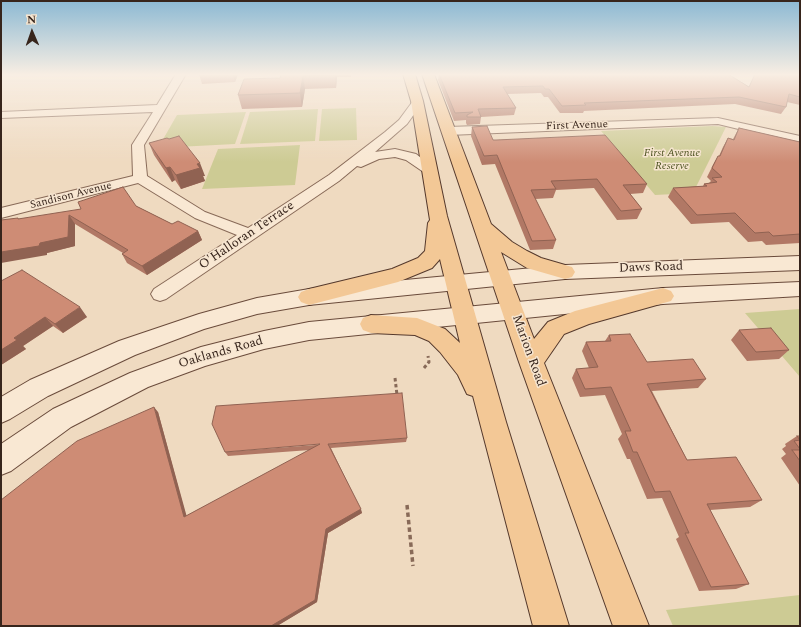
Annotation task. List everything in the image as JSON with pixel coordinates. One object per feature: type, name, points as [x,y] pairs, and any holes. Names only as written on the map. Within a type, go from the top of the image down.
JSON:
[{"type":"main road","points":[[417,103],[438,216],[457,282],[493,422],[551,626]]},
{"type":"main road","name":"Marion Road","points":[[438,103],[514,310],[531,362],[631,626]]},
{"type":"main road","points":[[309,297],[398,275],[425,263],[434,253],[438,216]]},
{"type":"main road","points":[[482,224],[505,246],[520,256],[534,263],[565,272]]},
{"type":"main road","name":"Daws Road","points":[[457,282],[565,272],[800,262]]},
{"type":"main road","points":[[1,411],[39,388],[127,348],[199,322],[257,306],[309,297],[457,282]]},
{"type":"main road","points":[[514,310],[663,296],[800,289]]},
{"type":"main road","points":[[531,362],[556,328],[583,317],[663,296]]},
{"type":"main road","name":"Oaklands Road","points":[[1,461],[62,418],[139,380],[201,357],[264,340],[309,331],[514,310]]},
{"type":"main road","points":[[371,324],[417,327],[437,335],[448,345],[467,368],[493,422]]},
{"type":"street","points":[[162,103],[138,144],[140,178],[200,216],[250,234]]},
{"type":"street","name":"O'Halloran Terrace","points":[[160,294],[334,178],[389,135],[403,122],[417,103]]},
{"type":"street","points":[[1,115],[159,108]]},
{"type":"street","name":"First Avenue","points":[[448,131],[718,121],[800,140]]},
{"type":"street","name":"O'Halloran Terrace","points":[[334,178],[376,156],[394,153],[411,157],[430,170]]},
{"type":"street","name":"Sandison Avenue","points":[[1,213],[140,178]]},
{"type":"path","points":[[395,378],[398,399]]},
{"type":"path","points":[[407,505],[413,566]]},
{"type":"green space","points":[[356,108],[357,140],[319,141],[322,109]]},
{"type":"green space","points":[[318,109],[315,141],[240,144],[250,112]]},
{"type":"green space","points":[[246,112],[235,144],[158,148],[177,115]]},
{"type":"green space","name":"First Avenue Reserve","points":[[712,126],[726,127],[693,193],[655,195],[601,131]]},
{"type":"green space","points":[[300,145],[295,185],[202,189],[218,149]]},
{"type":"green space","points":[[800,309],[800,377],[745,313]]},
{"type":"green space","points":[[800,595],[800,626],[673,626],[666,610]]},
{"type":"building","points":[[451,103],[513,103],[516,108],[478,109],[481,117],[467,117],[467,115],[473,112],[455,113]]},
{"type":"building","points":[[560,103],[584,103],[586,105],[562,106]]},
{"type":"building","points":[[768,103],[787,103],[786,107]]},
{"type":"building","points":[[487,126],[493,140],[605,135],[647,184],[623,185],[642,209],[621,211],[597,179],[551,181],[556,189],[531,190],[556,240],[532,241],[497,155],[484,156],[472,127]]},
{"type":"building","points":[[739,128],[800,142],[800,234],[773,236],[769,232],[755,233],[735,213],[697,215],[673,188],[707,186],[704,184],[717,182],[712,178],[722,177],[712,168],[718,156],[720,156],[728,138],[734,140]]},
{"type":"building","points":[[179,136],[200,163],[197,164],[200,168],[176,175],[170,167],[166,168],[149,143]]},
{"type":"building","points":[[123,187],[136,206],[172,224],[178,221],[198,231],[142,266],[122,254],[128,250],[69,215],[68,237],[40,243],[39,246],[1,252],[1,220],[18,219],[81,209],[78,202]]},
{"type":"building","points":[[22,270],[80,307],[55,324],[45,317],[14,338],[17,340],[1,350],[1,281]]},
{"type":"building","points":[[771,328],[789,350],[756,352],[739,330]]},
{"type":"building","points":[[630,334],[647,362],[693,359],[706,379],[647,384],[687,460],[736,457],[762,500],[707,504],[749,584],[711,587],[685,533],[689,533],[670,491],[655,492],[637,452],[633,452],[625,431],[631,431],[611,387],[585,389],[576,369],[598,367],[586,342],[611,341],[609,335]]},
{"type":"building","points":[[402,393],[407,438],[328,444],[361,509],[326,529],[315,600],[271,626],[1,626],[1,500],[77,441],[154,407],[184,517],[320,444],[225,452],[212,424],[216,406]]},
{"type":"building","points":[[800,440],[800,449],[794,441]]},
{"type":"building","points":[[792,450],[800,450],[800,461]]}]
